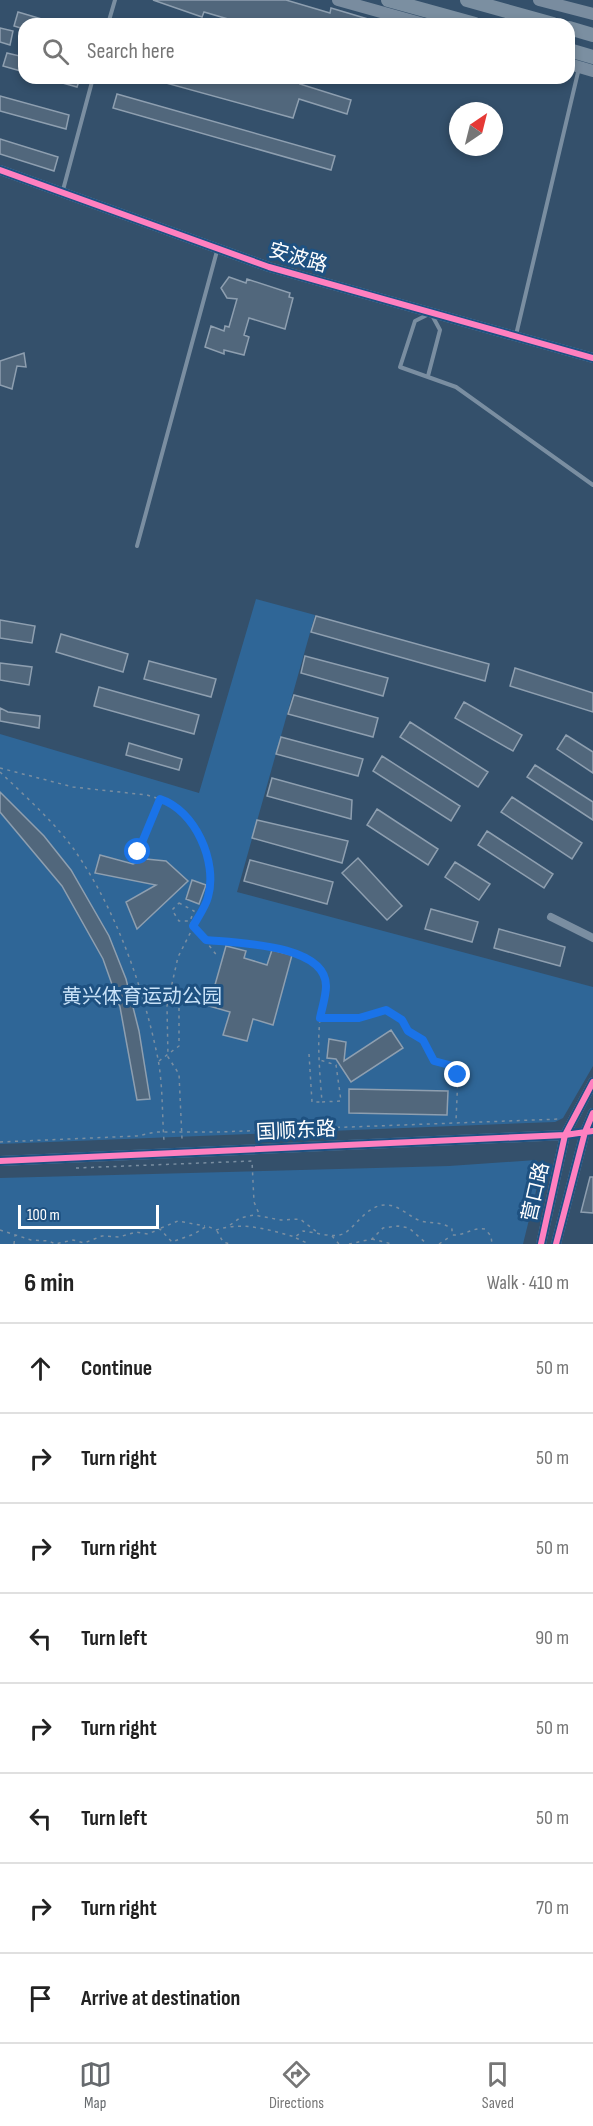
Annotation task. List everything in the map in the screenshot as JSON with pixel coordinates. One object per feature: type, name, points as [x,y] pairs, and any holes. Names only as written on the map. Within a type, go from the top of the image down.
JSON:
[{"type":"highway","points":[[388,0],[453,18]]},
{"type":"highway","points":[[467,0],[532,18]]},
{"type":"highway","points":[[575,30],[593,35]]},
{"type":"highway","points":[[575,52],[593,57]]},
{"type":"main road","points":[[338,0],[402,18]]},
{"type":"main road","points":[[539,0],[593,14]]},
{"type":"main road","points":[[575,66],[593,71]]},
{"type":"street","name":"安波路","points":[[1,172],[62,192],[218,250],[593,358]]},
{"type":"street","points":[[551,917],[593,938]]},
{"type":"street","name":"营口路","points":[[541,1244],[566,1135],[593,1082]]},
{"type":"street","name":"营口路","points":[[556,1244],[593,1113]]},
{"type":"street","name":"国顺东路","points":[[0,1161],[566,1135],[589,1131]]},
{"type":"lane","points":[[110,18],[115,0]]},
{"type":"lane","points":[[62,192],[91,84]]},
{"type":"lane","points":[[515,336],[570,84]]},
{"type":"lane","points":[[137,546],[218,250]]},
{"type":"lane","points":[[428,376],[440,330],[431,312],[415,321],[400,367],[456,387],[593,485]]},
{"type":"path","points":[[0,768],[73,787],[147,795],[172,803],[184,815],[201,840],[210,863],[208,896],[178,957],[167,1006],[168,1056],[179,1074],[182,1139]]},
{"type":"path","points":[[0,772],[42,812],[73,849],[117,925],[144,1006],[158,1061],[165,1142]]},
{"type":"path","points":[[138,852],[160,799]]},
{"type":"path","points":[[179,903],[194,911],[190,921],[179,921],[172,910],[179,903]]},
{"type":"path","points":[[190,921],[218,957]]},
{"type":"path","points":[[206,940],[269,946],[309,958],[321,971],[326,985],[320,1018],[322,1102]]},
{"type":"path","points":[[158,1061],[179,1046],[179,1006]]},
{"type":"path","points":[[320,1018],[359,1018],[386,1010],[402,1020],[408,1031],[423,1040],[434,1061],[453,1066],[458,1075],[456,1123]]},
{"type":"path","points":[[309,1054],[312,1102],[341,1101],[336,1065],[320,1060]]},
{"type":"path","points":[[0,1142],[137,1136],[164,1131],[218,1132],[560,1119]]},
{"type":"path","points":[[69,1169],[252,1161],[254,1202],[260,1216]]},
{"type":"path","points":[[295,1237],[303,1231],[332,1235],[344,1234],[370,1210],[384,1204],[399,1207],[420,1220],[443,1222],[452,1229],[453,1235]]},
{"type":"path","points":[[216,1230],[240,1218],[260,1216],[300,1219],[309,1223],[318,1232]]},
{"type":"path","points":[[0,1230],[31,1240],[55,1244],[73,1240],[84,1244],[102,1236],[119,1238],[136,1232],[148,1234],[178,1221],[207,1226],[216,1230],[224,1242],[230,1244]]},
{"type":"path","points":[[160,1229],[171,1243],[207,1226]]},
{"type":"path","points":[[228,1226],[262,1228],[295,1237],[309,1244]]},
{"type":"path","points":[[372,1239],[383,1228],[398,1226],[409,1228],[427,1244]]},
{"type":"path","points":[[439,1244],[453,1235],[461,1236],[475,1228],[485,1229],[491,1236],[492,1244]]},
{"type":"path","points":[[14,1244],[15,1235]]},
{"type":"path","points":[[332,1235],[339,1244]]},
{"type":"path","points":[[349,1244],[372,1239],[392,1244]]},
{"type":"green space","name":"黄兴体育运动公园","points":[[256,599],[315,615],[237,892],[593,987],[593,1066],[563,1118],[555,1122],[0,1144],[0,734],[199,793]]},
{"type":"green space","points":[[536,1160],[542,1167],[523,1244],[0,1244],[0,1178],[449,1166]]},
{"type":"building","points":[[153,0],[286,0],[330,13],[331,8],[365,18],[224,18],[204,12],[202,17]]},
{"type":"building","points":[[18,12],[38,18],[18,18],[18,27],[14,26]]},
{"type":"building","points":[[0,28],[13,31],[10,45],[0,42]]},
{"type":"building","points":[[7,53],[18,56],[18,70],[3,66]]},
{"type":"building","points":[[170,84],[300,84],[351,100],[347,114],[299,99],[293,118]]},
{"type":"building","points":[[117,94],[335,156],[331,170],[113,108]]},
{"type":"building","points":[[0,96],[69,115],[66,129],[0,111]]},
{"type":"building","points":[[0,139],[58,157],[54,171],[0,154]]},
{"type":"building","points":[[229,277],[246,283],[247,279],[290,293],[289,297],[293,298],[285,329],[249,318],[244,335],[249,337],[244,355],[224,350],[224,354],[205,347],[211,326],[224,331],[225,326],[229,327],[237,299],[227,298],[221,288]]},
{"type":"building","points":[[24,353],[26,367],[17,366],[12,389],[0,385],[0,361]]},
{"type":"building","points":[[316,616],[489,664],[485,681],[311,632]]},
{"type":"building","points":[[0,620],[35,626],[32,643],[0,638]]},
{"type":"building","points":[[61,634],[128,654],[123,672],[56,652]]},
{"type":"building","points":[[305,656],[388,678],[383,696],[301,673]]},
{"type":"building","points":[[149,661],[216,679],[211,697],[144,679]]},
{"type":"building","points":[[0,663],[32,667],[29,685],[0,680]]},
{"type":"building","points":[[515,668],[593,693],[593,712],[510,686]]},
{"type":"building","points":[[99,687],[199,715],[194,734],[94,706]]},
{"type":"building","points":[[294,695],[378,718],[373,737],[288,714]]},
{"type":"building","points":[[464,702],[522,735],[513,751],[455,718]]},
{"type":"building","points":[[0,708],[8,712],[40,716],[39,728],[0,721]]},
{"type":"building","points":[[410,722],[488,772],[478,787],[400,737]]},
{"type":"building","points":[[566,735],[593,752],[593,773],[557,749]]},
{"type":"building","points":[[281,737],[363,759],[358,776],[276,754]]},
{"type":"building","points":[[129,743],[182,759],[179,770],[126,755]]},
{"type":"building","points":[[382,756],[460,806],[451,821],[373,771]]},
{"type":"building","points":[[535,765],[593,802],[593,820],[527,777]]},
{"type":"building","points":[[272,778],[352,800],[351,819],[267,796]]},
{"type":"building","points":[[0,792],[44,836],[71,870],[109,936],[126,979],[139,1031],[150,1099],[137,1100],[120,1007],[103,959],[62,886],[0,812]]},
{"type":"building","points":[[512,797],[582,843],[572,859],[501,812]]},
{"type":"building","points":[[377,809],[438,849],[428,865],[367,825]]},
{"type":"building","points":[[257,820],[348,841],[342,863],[252,838]]},
{"type":"building","points":[[487,831],[553,874],[544,888],[478,845]]},
{"type":"building","points":[[100,855],[133,864],[146,859],[166,861],[188,881],[137,929],[126,902],[156,885],[95,873]]},
{"type":"building","points":[[358,858],[402,906],[387,920],[342,873]]},
{"type":"building","points":[[250,860],[333,882],[327,904],[244,881]]},
{"type":"building","points":[[455,862],[490,884],[479,900],[445,877]]},
{"type":"building","points":[[192,880],[206,885],[199,904],[186,899]]},
{"type":"building","points":[[431,909],[478,922],[472,942],[425,929]]},
{"type":"building","points":[[499,929],[565,947],[560,966],[494,948]]},
{"type":"building","points":[[226,946],[246,951],[244,958],[267,965],[272,950],[292,955],[273,1025],[253,1019],[247,1041],[223,1035],[230,1012],[209,1006]]},
{"type":"building","points":[[391,1030],[403,1048],[351,1082],[336,1059],[327,1058],[329,1039],[346,1042],[344,1061]]},
{"type":"building","points":[[349,1089],[448,1091],[447,1115],[349,1113]]},
{"type":"building","points":[[590,1177],[593,1177],[593,1213],[581,1212]]},
{"type":"cycle path","points":[[0,170],[269,267],[593,358]]},
{"type":"cycle path","points":[[541,1244],[565,1135],[593,1082]]},
{"type":"cycle path","points":[[556,1244],[585,1132],[593,1113]]},
{"type":"cycle path","points":[[0,1161],[565,1135],[593,1131]]},
{"type":"route","points":[[138,852],[160,799],[172,803],[184,815],[201,840],[210,863],[208,896],[193,926],[206,940],[269,946],[309,958],[321,971],[326,985],[320,1018],[359,1018],[386,1010],[402,1020],[408,1031],[423,1040],[434,1061],[453,1066],[458,1075]]}]
